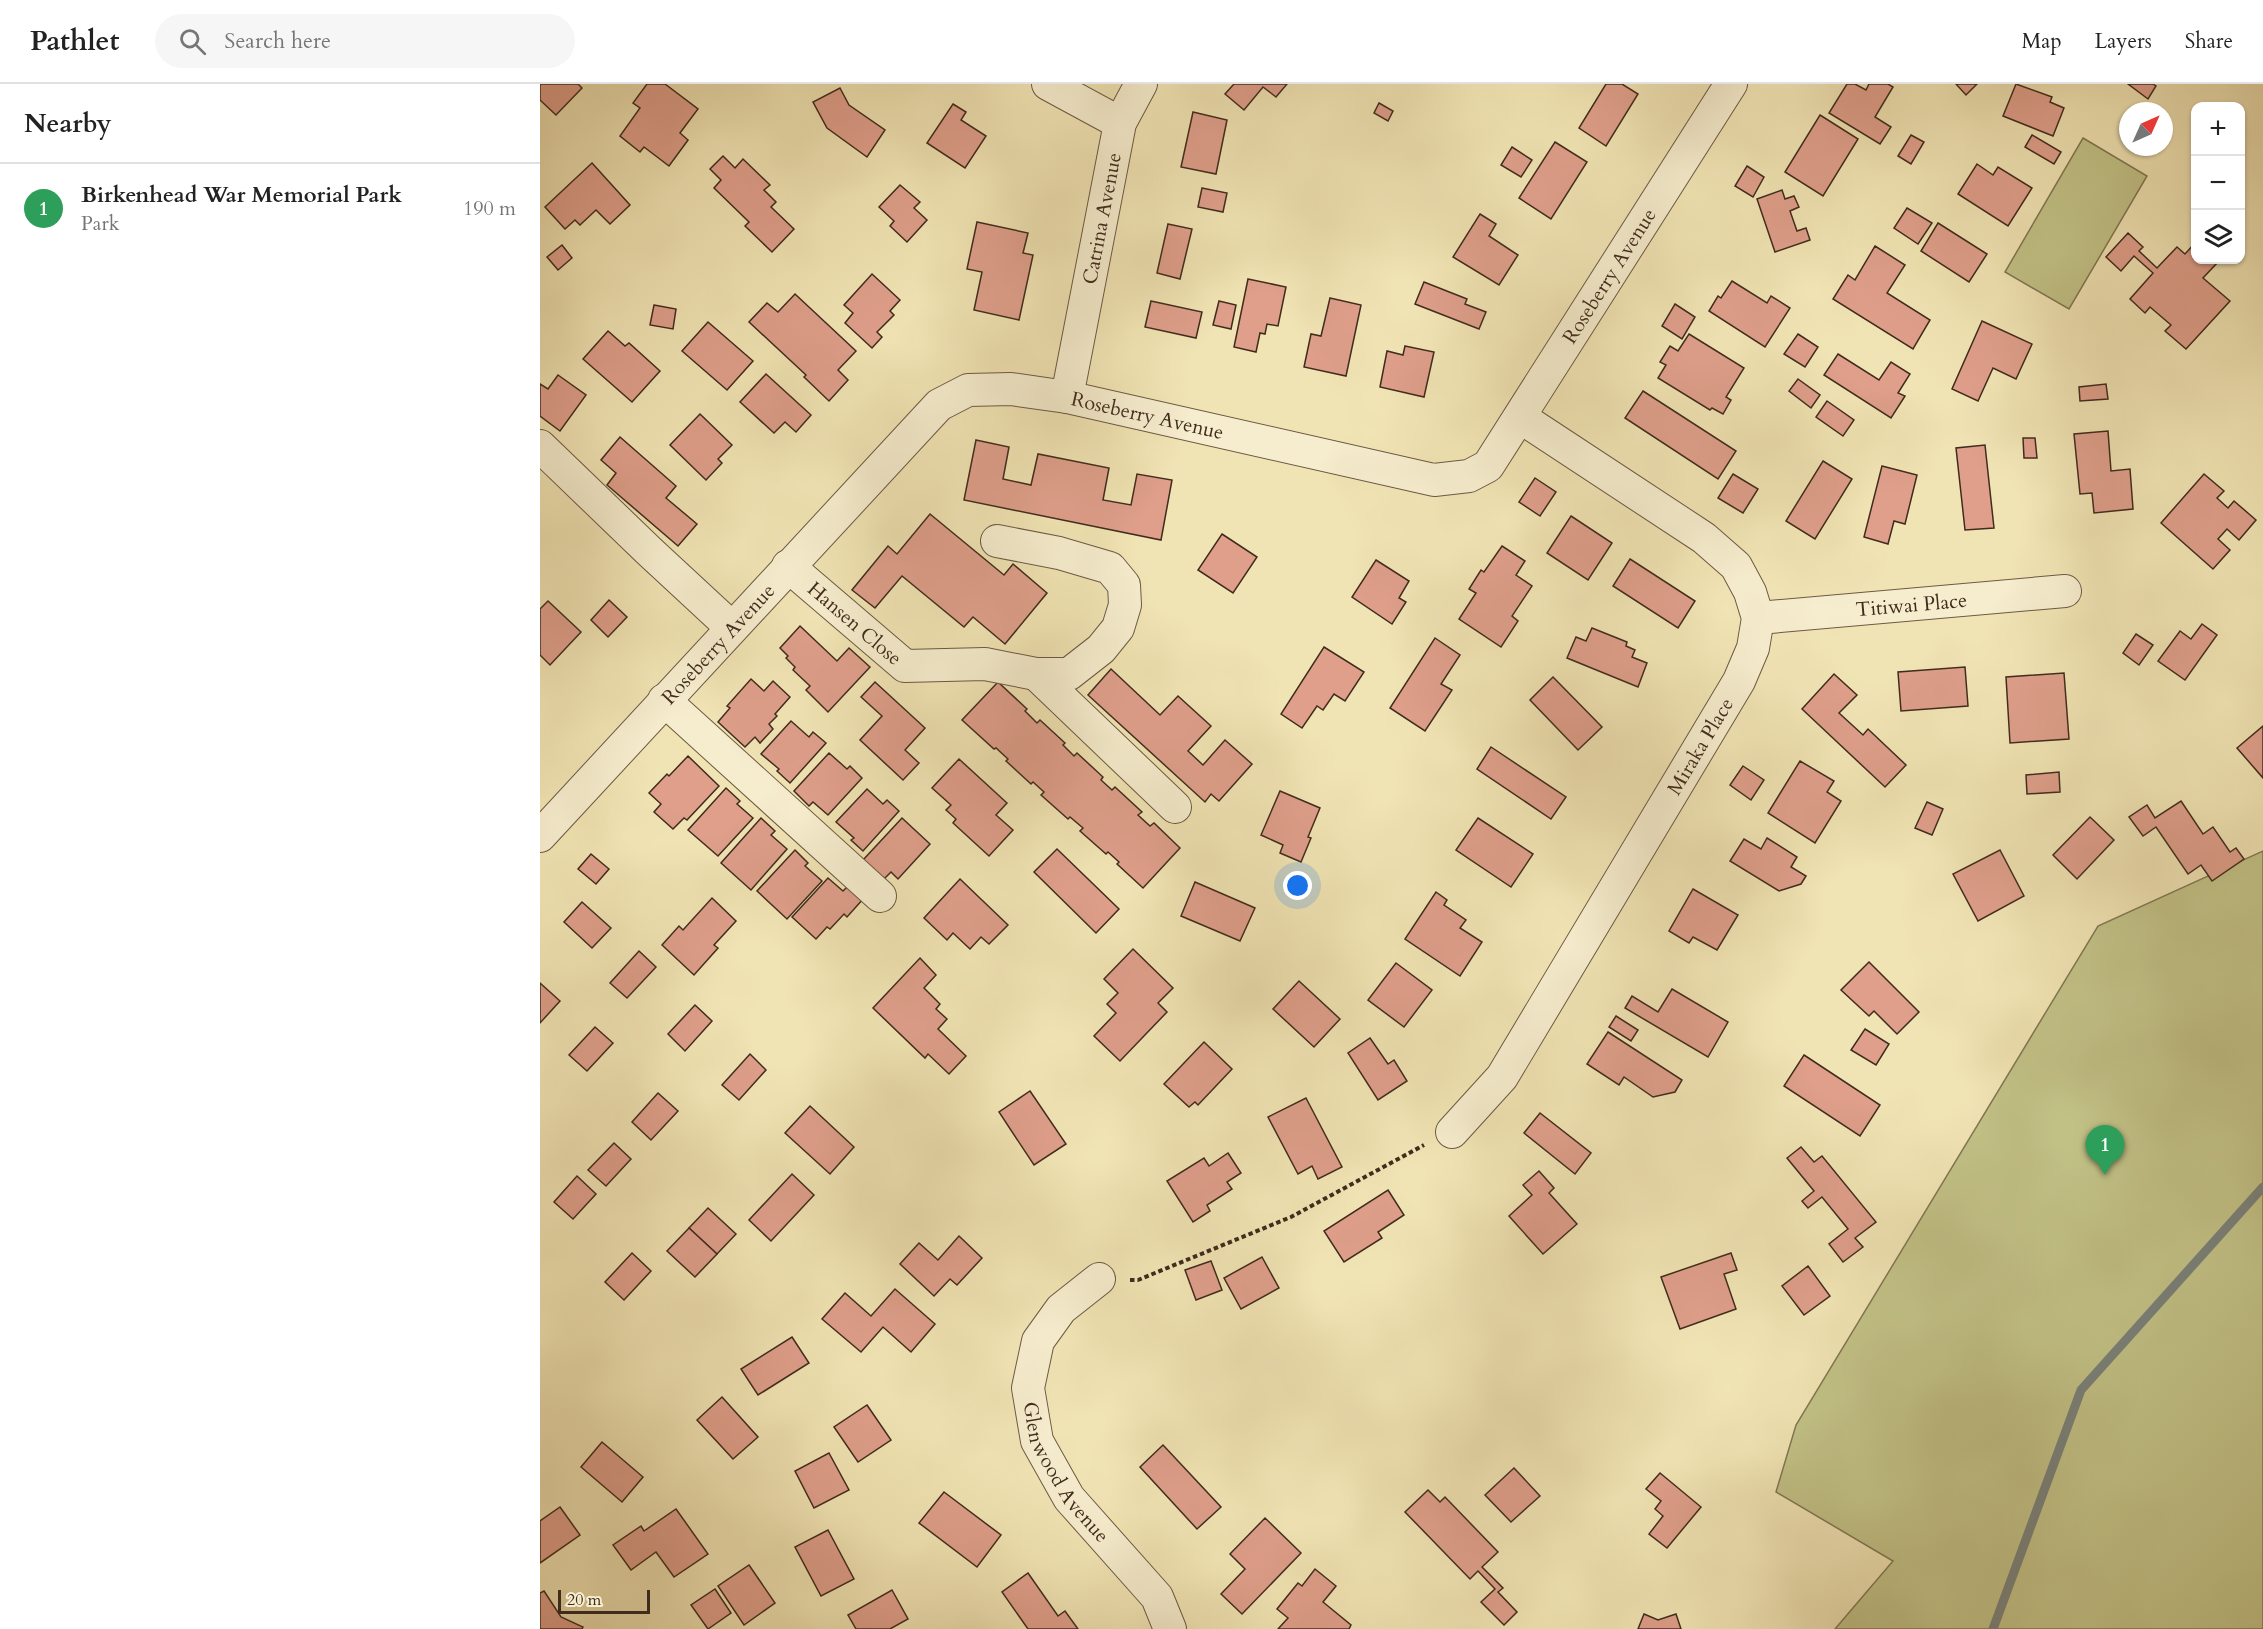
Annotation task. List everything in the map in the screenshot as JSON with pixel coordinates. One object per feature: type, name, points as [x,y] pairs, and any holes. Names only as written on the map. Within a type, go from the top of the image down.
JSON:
[{"type":"street","points":[[1048,84],[1120,123]]},
{"type":"street","name":"Catrina Avenue","points":[[1067,397],[1120,123],[1141,84]]},
{"type":"street","name":"Roseberry Avenue","points":[[540,836],[939,405],[968,390],[1011,389],[1067,397],[1434,480],[1469,476],[1488,466],[1731,84]]},
{"type":"street","name":"Miraka Place","points":[[1452,1132],[1502,1077],[1733,691],[1753,648],[1758,618],[1750,592],[1736,566],[1704,538],[1520,417]]},
{"type":"street","points":[[540,446],[726,633]]},
{"type":"street","points":[[540,472],[726,633]]},
{"type":"street","name":"Hansen Close","points":[[788,566],[904,666],[985,664],[1036,674],[1069,674],[1101,649],[1118,628],[1125,606],[1124,585],[1110,568],[1059,553],[997,541]]},
{"type":"street","name":"Titiwai Place","points":[[1758,618],[2065,591]]},
{"type":"street","points":[[1036,674],[1175,807]]},
{"type":"street","points":[[664,700],[880,896]]},
{"type":"street","name":"Glenwood Avenue","points":[[1099,1280],[1061,1309],[1038,1341],[1028,1388],[1037,1441],[1069,1498],[1157,1597],[1170,1629]]},
{"type":"path","points":[[1099,1280],[1138,1280],[1291,1217],[1411,1151],[1452,1132]]},
{"type":"green space","points":[[2083,138],[2147,176],[2069,309],[2005,272]]},
{"type":"green space","points":[[2263,851],[2263,1629],[1835,1629],[1893,1561],[1776,1492],[1796,1425],[2098,926]]},
{"type":"building","points":[[540,84],[578,84],[582,88],[556,115],[540,100]]},
{"type":"building","points":[[647,84],[665,84],[698,109],[680,133],[688,140],[669,166],[644,147],[640,152],[620,136],[640,108],[633,103]]},
{"type":"building","points":[[1234,84],[1287,84],[1276,97],[1263,87],[1244,110],[1225,94]]},
{"type":"building","points":[[1606,84],[1622,84],[1638,94],[1606,146],[1579,128]]},
{"type":"building","points":[[1847,84],[1855,84],[1866,90],[1869,84],[1888,84],[1893,87],[1875,117],[1891,127],[1880,144],[1829,113]]},
{"type":"building","points":[[1956,84],[1977,84],[1966,95]]},
{"type":"building","points":[[2016,84],[2052,97],[2050,102],[2064,108],[2053,136],[2003,116]]},
{"type":"building","points":[[2128,84],[2153,84],[2156,86],[2148,99]]},
{"type":"building","points":[[840,88],[849,105],[885,130],[867,157],[827,128],[813,102]]},
{"type":"building","points":[[1379,103],[1393,111],[1388,121],[1374,113]]},
{"type":"building","points":[[953,104],[966,112],[961,120],[986,136],[965,168],[927,143]]},
{"type":"building","points":[[1193,112],[1227,120],[1216,174],[1181,167]]},
{"type":"building","points":[[1820,115],[1858,139],[1823,196],[1785,172]]},
{"type":"building","points":[[1911,135],[1924,142],[1911,164],[1898,156]]},
{"type":"building","points":[[2032,135],[2061,152],[2054,164],[2025,147]]},
{"type":"building","points":[[1555,142],[1587,162],[1551,219],[1519,198]]},
{"type":"building","points":[[1512,147],[1532,160],[1521,177],[1501,165]]},
{"type":"building","points":[[723,156],[735,168],[743,159],[770,185],[764,190],[776,202],[771,207],[794,229],[772,252],[745,226],[749,222],[714,188],[721,180],[710,169]]},
{"type":"building","points":[[592,163],[630,205],[610,224],[596,210],[580,225],[575,220],[565,229],[545,207]]},
{"type":"building","points":[[1977,164],[1993,175],[1998,167],[2032,188],[2008,226],[1958,194]]},
{"type":"building","points":[[1747,166],[1764,177],[1753,197],[1735,186]]},
{"type":"building","points":[[900,185],[920,202],[914,208],[927,220],[907,242],[890,226],[894,221],[879,207]]},
{"type":"building","points":[[1202,188],[1227,193],[1223,212],[1198,207]]},
{"type":"building","points":[[1782,190],[1785,199],[1794,196],[1799,207],[1790,211],[1797,231],[1806,228],[1810,240],[1775,252],[1757,199]]},
{"type":"building","points":[[1907,208],[1932,223],[1918,244],[1894,228]]},
{"type":"building","points":[[1480,214],[1496,224],[1489,236],[1518,255],[1499,285],[1453,257]]},
{"type":"building","points":[[977,222],[1028,233],[1023,253],[1033,255],[1019,320],[974,310],[982,272],[967,269]]},
{"type":"building","points":[[1938,223],[1987,254],[1969,282],[1921,251]]},
{"type":"building","points":[[1168,224],[1192,229],[1180,279],[1157,273]]},
{"type":"building","points":[[2128,233],[2143,247],[2139,251],[2157,268],[2177,247],[2185,254],[2191,247],[2191,264],[2216,264],[2203,278],[2230,301],[2186,349],[2165,331],[2171,325],[2150,307],[2145,313],[2130,299],[2153,273],[2134,256],[2121,271],[2106,257]]},
{"type":"building","points":[[562,245],[572,258],[558,270],[547,257]]},
{"type":"building","points":[[1875,246],[1905,265],[1887,293],[1930,320],[1913,349],[1833,299],[1848,275],[1855,280]]},
{"type":"building","points":[[872,274],[900,300],[890,311],[894,315],[877,332],[882,337],[872,348],[845,323],[853,313],[844,305]]},
{"type":"building","points":[[1248,279],[1286,287],[1278,326],[1267,324],[1265,334],[1260,333],[1256,352],[1234,347]]},
{"type":"building","points":[[1732,281],[1767,303],[1771,296],[1790,308],[1765,347],[1709,311],[1718,296],[1721,298]]},
{"type":"building","points":[[1424,282],[1467,299],[1465,304],[1486,312],[1479,329],[1415,304]]},
{"type":"building","points":[[795,294],[856,351],[838,370],[848,380],[829,401],[804,377],[806,375],[749,322],[767,303],[778,312]]},
{"type":"building","points":[[1330,298],[1361,305],[1346,376],[1304,367],[1311,334],[1321,336]]},
{"type":"building","points":[[1151,301],[1202,312],[1196,338],[1145,327]]},
{"type":"building","points":[[1219,301],[1236,305],[1231,329],[1213,325]]},
{"type":"building","points":[[1675,304],[1695,317],[1682,339],[1662,326]]},
{"type":"building","points":[[654,305],[676,309],[673,329],[650,325]]},
{"type":"building","points":[[1982,321],[2032,344],[2016,379],[1993,368],[1978,401],[1952,389]]},
{"type":"building","points":[[708,322],[753,361],[727,390],[682,351]]},
{"type":"building","points":[[608,331],[625,346],[629,343],[660,371],[632,402],[583,359]]},
{"type":"building","points":[[1689,334],[1744,368],[1726,397],[1731,400],[1723,414],[1712,408],[1710,410],[1658,378],[1666,365],[1660,362],[1670,346],[1678,351]]},
{"type":"building","points":[[1798,334],[1818,347],[1805,367],[1784,354]]},
{"type":"building","points":[[1405,346],[1434,352],[1424,397],[1380,387],[1387,351],[1403,355]]},
{"type":"building","points":[[1838,354],[1879,380],[1891,362],[1910,374],[1898,393],[1905,396],[1891,418],[1824,375]]},
{"type":"building","points":[[766,374],[811,415],[796,432],[785,422],[774,433],[740,402]]},
{"type":"building","points":[[558,375],[586,395],[560,431],[540,416],[540,384],[548,389]]},
{"type":"building","points":[[1798,379],[1820,395],[1811,408],[1789,391]]},
{"type":"building","points":[[2106,384],[2108,399],[2080,401],[2079,387]]},
{"type":"building","points":[[1643,391],[1736,451],[1718,479],[1625,418]]},
{"type":"building","points":[[1827,401],[1854,420],[1843,436],[1816,417]]},
{"type":"building","points":[[700,414],[732,445],[718,459],[722,463],[706,480],[670,445]]},
{"type":"building","points":[[2108,431],[2111,471],[2130,469],[2133,509],[2094,513],[2092,493],[2080,494],[2074,434]]},
{"type":"building","points":[[620,437],[676,486],[666,498],[697,524],[678,546],[607,485],[616,473],[601,460]]},
{"type":"building","points":[[2023,438],[2035,438],[2037,458],[2024,458]]},
{"type":"building","points":[[976,440],[1009,447],[1003,479],[1031,485],[1038,454],[1109,468],[1103,500],[1131,505],[1137,474],[1172,480],[1161,540],[964,500]]},
{"type":"building","points":[[1985,445],[1994,528],[1965,530],[1956,448]]},
{"type":"building","points":[[1823,461],[1852,479],[1815,539],[1786,521]]},
{"type":"building","points":[[1882,466],[1917,475],[1905,524],[1894,521],[1888,544],[1864,537]]},
{"type":"building","points":[[1733,474],[1758,489],[1743,513],[1718,498]]},
{"type":"building","points":[[2204,474],[2224,491],[2217,498],[2228,508],[2234,501],[2256,520],[2239,540],[2227,529],[2218,539],[2230,550],[2213,569],[2161,523]]},
{"type":"building","points":[[1535,478],[1556,492],[1540,516],[1519,502]]},
{"type":"building","points":[[930,514],[1004,575],[1013,564],[1047,593],[1005,644],[973,617],[964,627],[902,576],[875,608],[852,590],[888,546],[897,554]]},
{"type":"building","points":[[1571,516],[1612,543],[1588,580],[1547,553]]},
{"type":"building","points":[[1222,534],[1257,557],[1233,593],[1198,570]]},
{"type":"building","points":[[1502,546],[1525,561],[1516,575],[1532,586],[1512,616],[1518,621],[1501,647],[1459,619],[1476,593],[1469,589],[1481,570],[1484,572]]},
{"type":"building","points":[[1630,559],[1695,601],[1678,628],[1613,586]]},
{"type":"building","points":[[1376,560],[1409,581],[1399,598],[1406,602],[1392,624],[1352,597]]},
{"type":"building","points":[[609,600],[627,617],[608,637],[591,620]]},
{"type":"building","points":[[548,601],[581,632],[550,665],[540,655],[540,609]]},
{"type":"building","points":[[2202,624],[2217,635],[2185,680],[2158,661],[2180,631],[2191,639]]},
{"type":"building","points":[[800,626],[837,661],[849,648],[870,667],[828,712],[806,690],[810,686],[793,670],[795,667],[780,648]]},
{"type":"building","points":[[1592,628],[1627,642],[1626,646],[1635,650],[1632,657],[1647,663],[1638,687],[1567,658],[1576,637],[1586,641]]},
{"type":"building","points":[[2136,634],[2153,645],[2139,665],[2123,653]]},
{"type":"building","points":[[1435,638],[1460,655],[1441,684],[1452,690],[1425,731],[1390,708]]},
{"type":"building","points":[[1324,647],[1364,672],[1345,701],[1334,694],[1323,710],[1317,706],[1302,728],[1281,714]]},
{"type":"building","points":[[1965,667],[1968,706],[1901,711],[1898,672]]},
{"type":"building","points":[[1111,669],[1160,715],[1178,696],[1211,726],[1188,751],[1203,765],[1225,740],[1252,764],[1219,801],[1211,794],[1205,802],[1088,695]]},
{"type":"building","points":[[2064,673],[2069,739],[2010,743],[2006,677]]},
{"type":"building","points":[[1834,674],[1857,695],[1839,713],[1863,735],[1868,729],[1906,765],[1885,787],[1802,709]]},
{"type":"building","points":[[1553,677],[1602,727],[1578,750],[1530,700]]},
{"type":"building","points":[[751,679],[764,691],[773,681],[790,697],[769,724],[773,729],[760,743],[755,737],[745,747],[718,722],[730,708],[727,706]]},
{"type":"building","points":[[875,682],[925,728],[905,750],[919,763],[903,780],[860,740],[882,716],[861,697]]},
{"type":"building","points":[[998,682],[1027,709],[1025,711],[1037,723],[1040,720],[1065,743],[1063,745],[1074,756],[1077,753],[1103,777],[1101,780],[1112,790],[1115,787],[1142,812],[1138,815],[1150,826],[1154,823],[1180,848],[1143,888],[1117,864],[1119,862],[1108,852],[1106,854],[1080,831],[1083,828],[1070,817],[1068,819],[1041,795],[1044,792],[1033,782],[1031,784],[1006,761],[1008,759],[962,720]]},
{"type":"building","points":[[791,721],[809,737],[813,732],[826,743],[790,783],[777,771],[779,769],[761,754]]},
{"type":"building","points":[[2263,726],[2263,778],[2237,748]]},
{"type":"building","points":[[1491,747],[1566,797],[1551,819],[1477,769]]},
{"type":"building","points":[[829,753],[847,769],[850,766],[862,778],[828,815],[813,802],[809,806],[794,791]]},
{"type":"building","points":[[688,756],[719,786],[687,820],[684,818],[673,829],[654,812],[661,804],[649,793]]},
{"type":"building","points":[[959,759],[1007,803],[996,815],[1013,830],[989,856],[953,823],[956,819],[946,810],[951,805],[932,788]]},
{"type":"building","points":[[1800,761],[1834,781],[1827,792],[1841,801],[1815,843],[1768,813]]},
{"type":"building","points":[[1743,766],[1764,780],[1751,800],[1730,785]]},
{"type":"building","points":[[2059,772],[2060,792],[2027,794],[2026,775]]},
{"type":"building","points":[[726,788],[740,801],[737,804],[753,818],[718,856],[688,830]]},
{"type":"building","points":[[867,789],[883,804],[887,800],[899,811],[863,851],[851,840],[854,838],[836,822]]},
{"type":"building","points":[[1280,791],[1320,808],[1301,862],[1280,853],[1283,845],[1261,835]]},
{"type":"building","points":[[2181,801],[2203,834],[2213,827],[2230,852],[2236,848],[2244,859],[2212,881],[2201,865],[2188,874],[2156,827],[2143,836],[2129,817],[2147,805],[2155,818]]},
{"type":"building","points":[[1927,802],[1943,809],[1932,835],[1915,828]]},
{"type":"building","points":[[2090,817],[2114,840],[2077,879],[2053,855]]},
{"type":"building","points":[[761,818],[775,831],[771,835],[787,849],[751,890],[721,863]]},
{"type":"building","points":[[902,818],[930,844],[898,879],[891,872],[884,879],[863,860]]},
{"type":"building","points":[[1478,818],[1533,854],[1511,887],[1456,850]]},
{"type":"building","points":[[1767,838],[1797,857],[1791,867],[1806,876],[1801,884],[1779,891],[1730,861],[1744,839],[1761,849]]},
{"type":"building","points":[[1057,849],[1119,909],[1096,933],[1034,872]]},
{"type":"building","points":[[795,850],[808,863],[805,866],[822,881],[787,919],[757,891]]},
{"type":"building","points":[[2000,850],[2024,896],[1978,921],[1953,874]]},
{"type":"building","points":[[591,854],[609,869],[596,884],[578,869]]},
{"type":"building","points":[[828,878],[843,891],[850,884],[864,898],[847,917],[844,914],[830,929],[827,927],[816,939],[792,917]]},
{"type":"building","points":[[960,879],[1008,925],[989,944],[981,937],[970,949],[953,933],[947,940],[924,918]]},
{"type":"building","points":[[1195,882],[1255,908],[1240,941],[1181,916]]},
{"type":"building","points":[[1693,889],[1738,915],[1717,950],[1693,937],[1689,943],[1669,931]]},
{"type":"building","points":[[1436,892],[1447,900],[1444,905],[1466,920],[1460,928],[1482,942],[1460,976],[1405,939]]},
{"type":"building","points":[[712,898],[736,921],[714,945],[718,948],[694,975],[662,945],[679,926],[683,930]]},
{"type":"building","points":[[582,902],[611,928],[592,948],[564,922]]},
{"type":"building","points":[[1133,949],[1173,988],[1158,1003],[1167,1012],[1120,1061],[1094,1036],[1116,1013],[1107,1004],[1118,993],[1104,979]]},
{"type":"building","points":[[639,951],[656,967],[627,998],[610,983]]},
{"type":"building","points":[[920,958],[936,975],[924,988],[940,1004],[936,1009],[947,1019],[938,1029],[966,1056],[949,1074],[928,1054],[925,1058],[873,1008]]},
{"type":"building","points":[[1869,962],[1919,1012],[1897,1034],[1874,1011],[1869,1016],[1841,990]]},
{"type":"building","points":[[1396,963],[1432,990],[1404,1027],[1368,1000]]},
{"type":"building","points":[[1299,981],[1340,1019],[1314,1047],[1273,1009]]},
{"type":"building","points":[[540,983],[560,1001],[540,1023]]},
{"type":"building","points":[[1672,989],[1728,1022],[1708,1057],[1625,1008],[1632,996],[1658,1012]]},
{"type":"building","points":[[695,1005],[712,1021],[685,1051],[668,1034]]},
{"type":"building","points":[[1616,1016],[1638,1030],[1631,1041],[1609,1027]]},
{"type":"building","points":[[595,1027],[613,1043],[587,1071],[569,1055]]},
{"type":"building","points":[[1865,1029],[1889,1044],[1876,1065],[1851,1050]]},
{"type":"building","points":[[1608,1032],[1682,1080],[1675,1092],[1653,1097],[1624,1077],[1619,1085],[1587,1064]]},
{"type":"building","points":[[1370,1038],[1388,1064],[1394,1060],[1407,1081],[1378,1100],[1348,1053]]},
{"type":"building","points":[[1204,1042],[1232,1069],[1198,1105],[1195,1102],[1189,1107],[1164,1084]]},
{"type":"building","points":[[750,1054],[766,1070],[739,1100],[722,1085]]},
{"type":"building","points":[[1804,1055],[1880,1105],[1860,1136],[1784,1086]]},
{"type":"building","points":[[1030,1091],[1066,1144],[1034,1165],[999,1112]]},
{"type":"building","points":[[658,1093],[678,1111],[651,1140],[632,1122]]},
{"type":"building","points":[[1306,1098],[1342,1167],[1318,1179],[1312,1166],[1298,1174],[1268,1117]]},
{"type":"building","points":[[810,1106],[854,1147],[830,1174],[785,1133]]},
{"type":"building","points":[[1540,1113],[1591,1153],[1575,1174],[1524,1133]]},
{"type":"building","points":[[614,1143],[631,1159],[606,1186],[588,1170]]},
{"type":"building","points":[[1801,1147],[1814,1162],[1822,1156],[1876,1222],[1855,1238],[1863,1247],[1843,1262],[1829,1244],[1848,1229],[1822,1197],[1808,1208],[1802,1201],[1814,1191],[1787,1158]]},
{"type":"building","points":[[1228,1153],[1241,1173],[1227,1182],[1232,1189],[1207,1205],[1210,1211],[1193,1222],[1167,1181],[1204,1158],[1209,1166]]},
{"type":"building","points":[[1539,1171],[1554,1188],[1549,1193],[1577,1224],[1543,1254],[1509,1216],[1532,1195],[1523,1185]]},
{"type":"building","points":[[792,1174],[814,1195],[771,1241],[749,1220]]},
{"type":"building","points":[[577,1176],[596,1194],[573,1219],[554,1202]]},
{"type":"building","points":[[1388,1190],[1404,1215],[1378,1232],[1382,1238],[1344,1262],[1324,1231]]},
{"type":"building","points":[[708,1208],[736,1234],[717,1254],[689,1228]]},
{"type":"building","points":[[689,1228],[717,1254],[695,1277],[667,1251]]},
{"type":"building","points":[[959,1236],[982,1258],[957,1285],[950,1279],[934,1296],[900,1264],[919,1243],[938,1260]]},
{"type":"building","points":[[632,1253],[651,1271],[624,1300],[605,1282]]},
{"type":"building","points":[[1731,1253],[1737,1270],[1724,1274],[1736,1309],[1680,1329],[1661,1277]]},
{"type":"building","points":[[1262,1257],[1279,1288],[1241,1309],[1224,1278]]},
{"type":"building","points":[[1211,1261],[1222,1290],[1196,1300],[1185,1270]]},
{"type":"building","points":[[1808,1266],[1830,1296],[1804,1315],[1782,1286]]},
{"type":"building","points":[[895,1289],[935,1324],[911,1352],[883,1327],[861,1352],[822,1319],[845,1293],[871,1316]]},
{"type":"building","points":[[792,1337],[809,1363],[758,1395],[741,1369]]},
{"type":"building","points":[[722,1397],[758,1437],[733,1459],[697,1420]]},
{"type":"building","points":[[867,1405],[891,1440],[858,1462],[834,1427]]},
{"type":"building","points":[[602,1442],[643,1477],[622,1502],[581,1467]]},
{"type":"building","points":[[1163,1445],[1221,1507],[1197,1529],[1140,1467]]},
{"type":"building","points":[[829,1453],[849,1490],[814,1508],[795,1471]]},
{"type":"building","points":[[1514,1468],[1540,1496],[1511,1522],[1485,1495]]},
{"type":"building","points":[[1660,1473],[1701,1507],[1667,1548],[1649,1534],[1663,1516],[1655,1509],[1661,1501],[1646,1489]]},
{"type":"building","points":[[1428,1490],[1440,1502],[1445,1497],[1498,1552],[1482,1567],[1503,1588],[1498,1592],[1517,1612],[1504,1625],[1481,1602],[1495,1589],[1478,1571],[1470,1579],[1405,1512]]},
{"type":"building","points":[[944,1492],[1001,1535],[977,1567],[919,1523]]},
{"type":"building","points":[[560,1507],[580,1535],[540,1563],[540,1521]]},
{"type":"building","points":[[676,1509],[708,1554],[674,1577],[656,1552],[631,1570],[613,1545],[641,1526],[644,1531]]},
{"type":"building","points":[[1265,1518],[1301,1553],[1242,1614],[1221,1594],[1245,1569],[1230,1554]]},
{"type":"building","points":[[828,1530],[854,1579],[821,1596],[795,1547]]},
{"type":"building","points":[[749,1565],[775,1603],[744,1625],[718,1586]]},
{"type":"building","points":[[1315,1569],[1336,1586],[1323,1602],[1351,1625],[1349,1629],[1278,1629],[1288,1618],[1277,1609],[1298,1583],[1302,1586]]},
{"type":"building","points":[[1028,1573],[1058,1616],[1065,1611],[1078,1629],[1028,1629],[1002,1592]]},
{"type":"building","points":[[715,1589],[731,1613],[708,1629],[691,1605]]},
{"type":"building","points":[[892,1590],[908,1619],[890,1629],[856,1629],[848,1615]]},
{"type":"building","points":[[544,1591],[561,1617],[583,1627],[582,1629],[540,1629],[540,1593]]},
{"type":"building","points":[[1644,1614],[1658,1620],[1676,1614],[1681,1629],[1638,1629]]},
{"type":"waterway","points":[[1993,1629],[2081,1390],[2263,1187]]},
{"type":"place","name":"Birkenhead War Memorial Park","points":[[2105,1175]]}]
